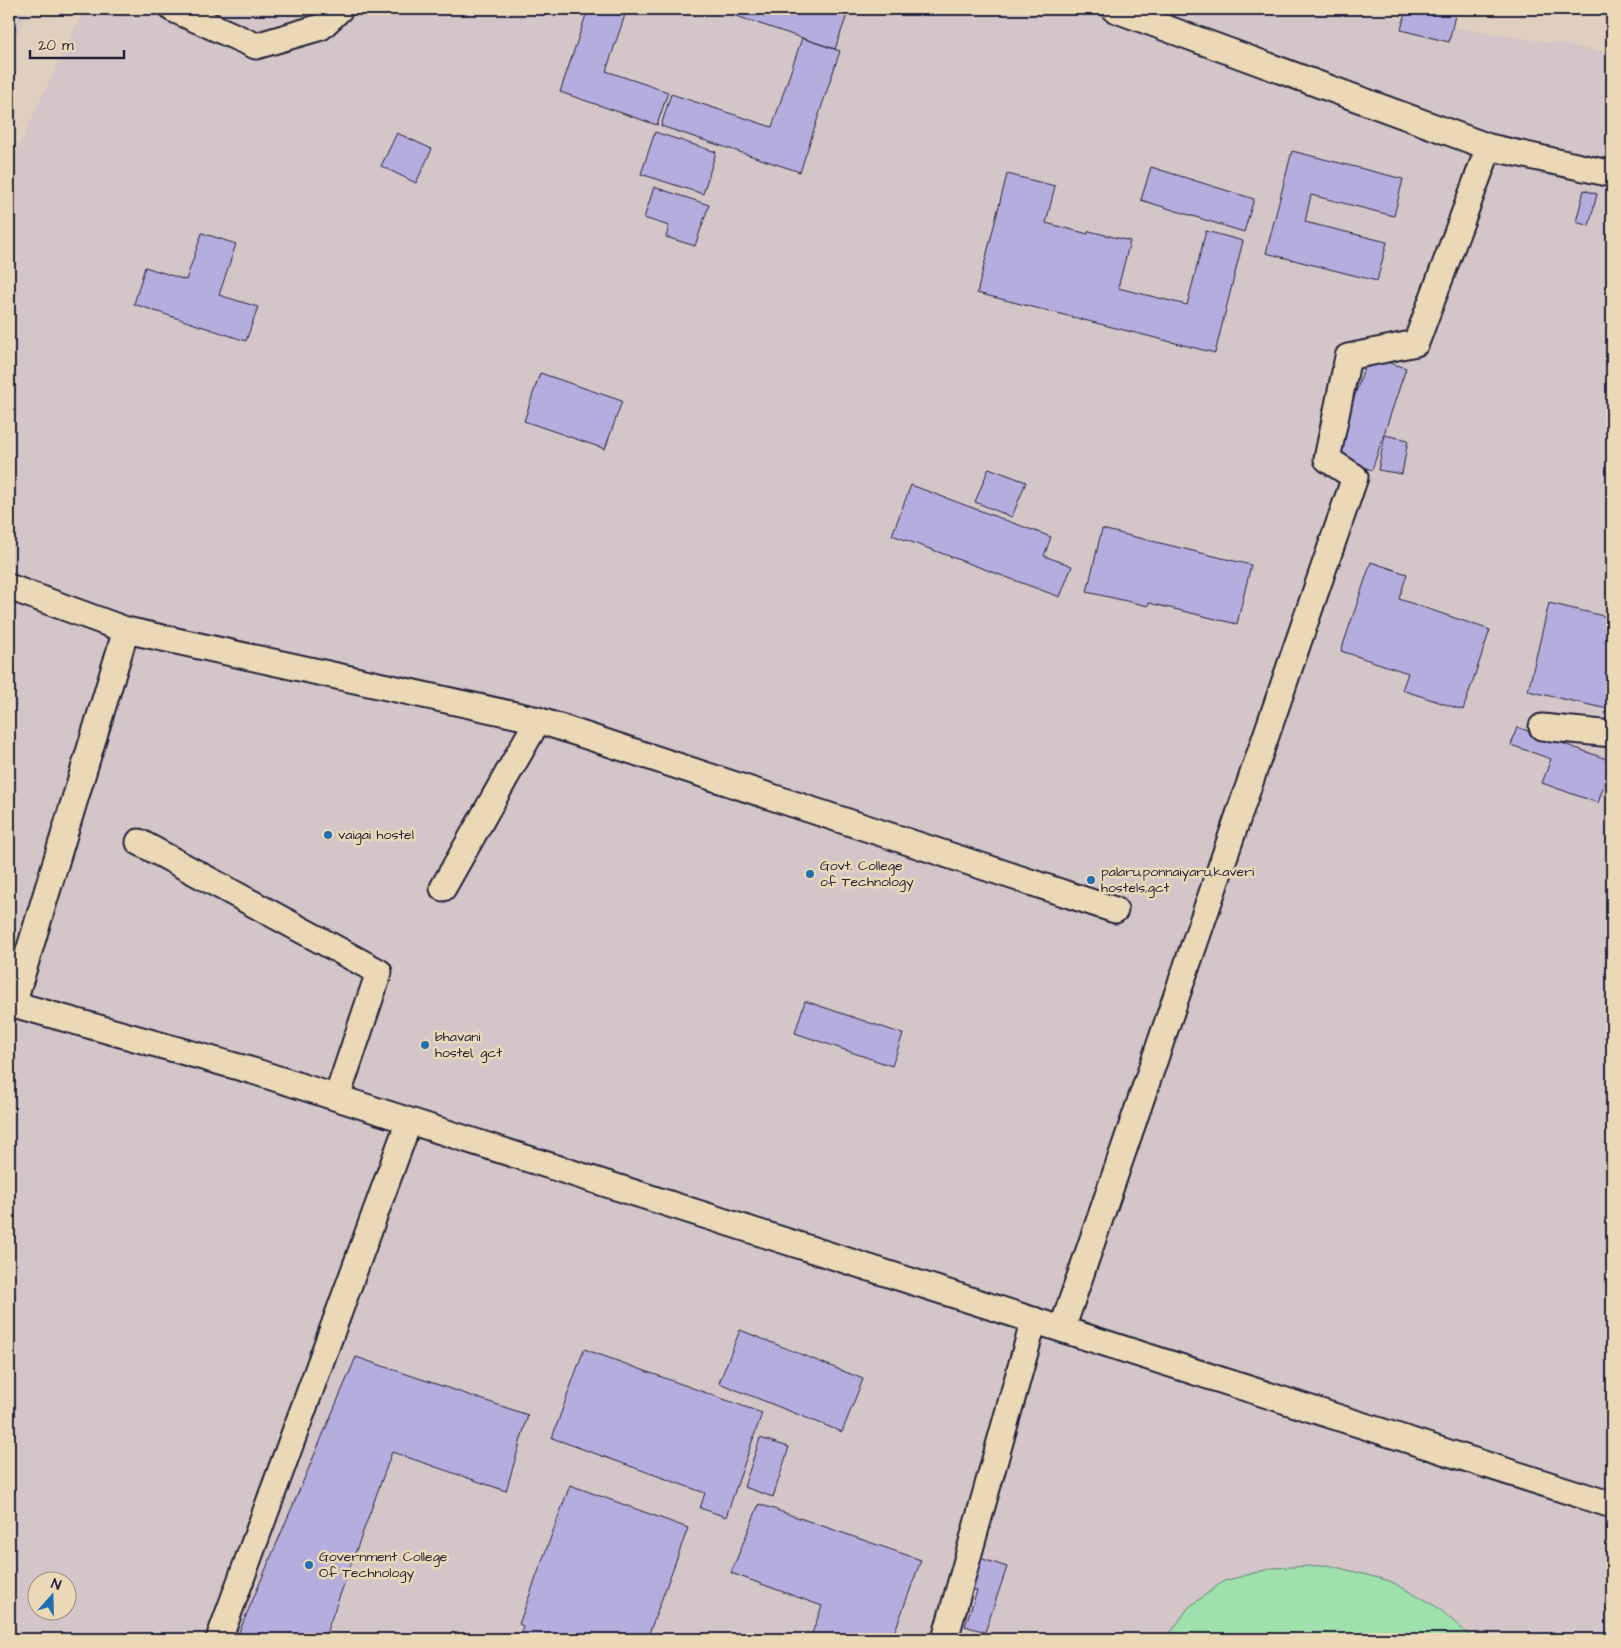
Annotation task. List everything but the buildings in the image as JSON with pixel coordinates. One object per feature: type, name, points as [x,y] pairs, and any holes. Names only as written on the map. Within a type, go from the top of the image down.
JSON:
[{"type":"street","points":[[173,9],[256,46],[321,27],[340,9]]},
{"type":"street","points":[[1114,9],[1489,147],[1612,174]]},
{"type":"street","points":[[1062,1329],[1355,476],[1327,459],[1348,357],[1416,343],[1489,147]]},
{"type":"street","points":[[9,586],[126,630],[538,720],[1115,910]]},
{"type":"street","points":[[126,630],[11,1006],[253,1071],[337,1097],[1612,1505]]},
{"type":"street","points":[[443,888],[538,720]]},
{"type":"street","points":[[1542,727],[1612,734]]},
{"type":"street","points":[[139,842],[378,972],[337,1097]]},
{"type":"street","points":[[219,1639],[409,1121]]},
{"type":"street","points":[[945,1639],[1034,1320]]},
{"type":"shaded area","points":[[9,9],[29,9],[9,52]]},
{"type":"shaded area","name":"Govt. College of Technology","points":[[84,9],[1343,9],[1612,53],[1612,1639],[9,1639],[9,167]]},
{"type":"green space","points":[[1328,1565],[1390,1581],[1437,1607],[1474,1639],[1166,1639],[1189,1607],[1224,1581],[1273,1568]]},
{"type":"place","name":"vaigai hostel","points":[[328,835]]},
{"type":"place","name":"Govt. College of Technology","points":[[810,874]]},
{"type":"place","name":"palaru,ponnaiyaru,kaveri hostels,gct","points":[[1091,880]]},
{"type":"place","name":"bhavani hostel, gct","points":[[425,1045]]},
{"type":"place","name":"Government College Of Technology","points":[[309,1565]]}]
